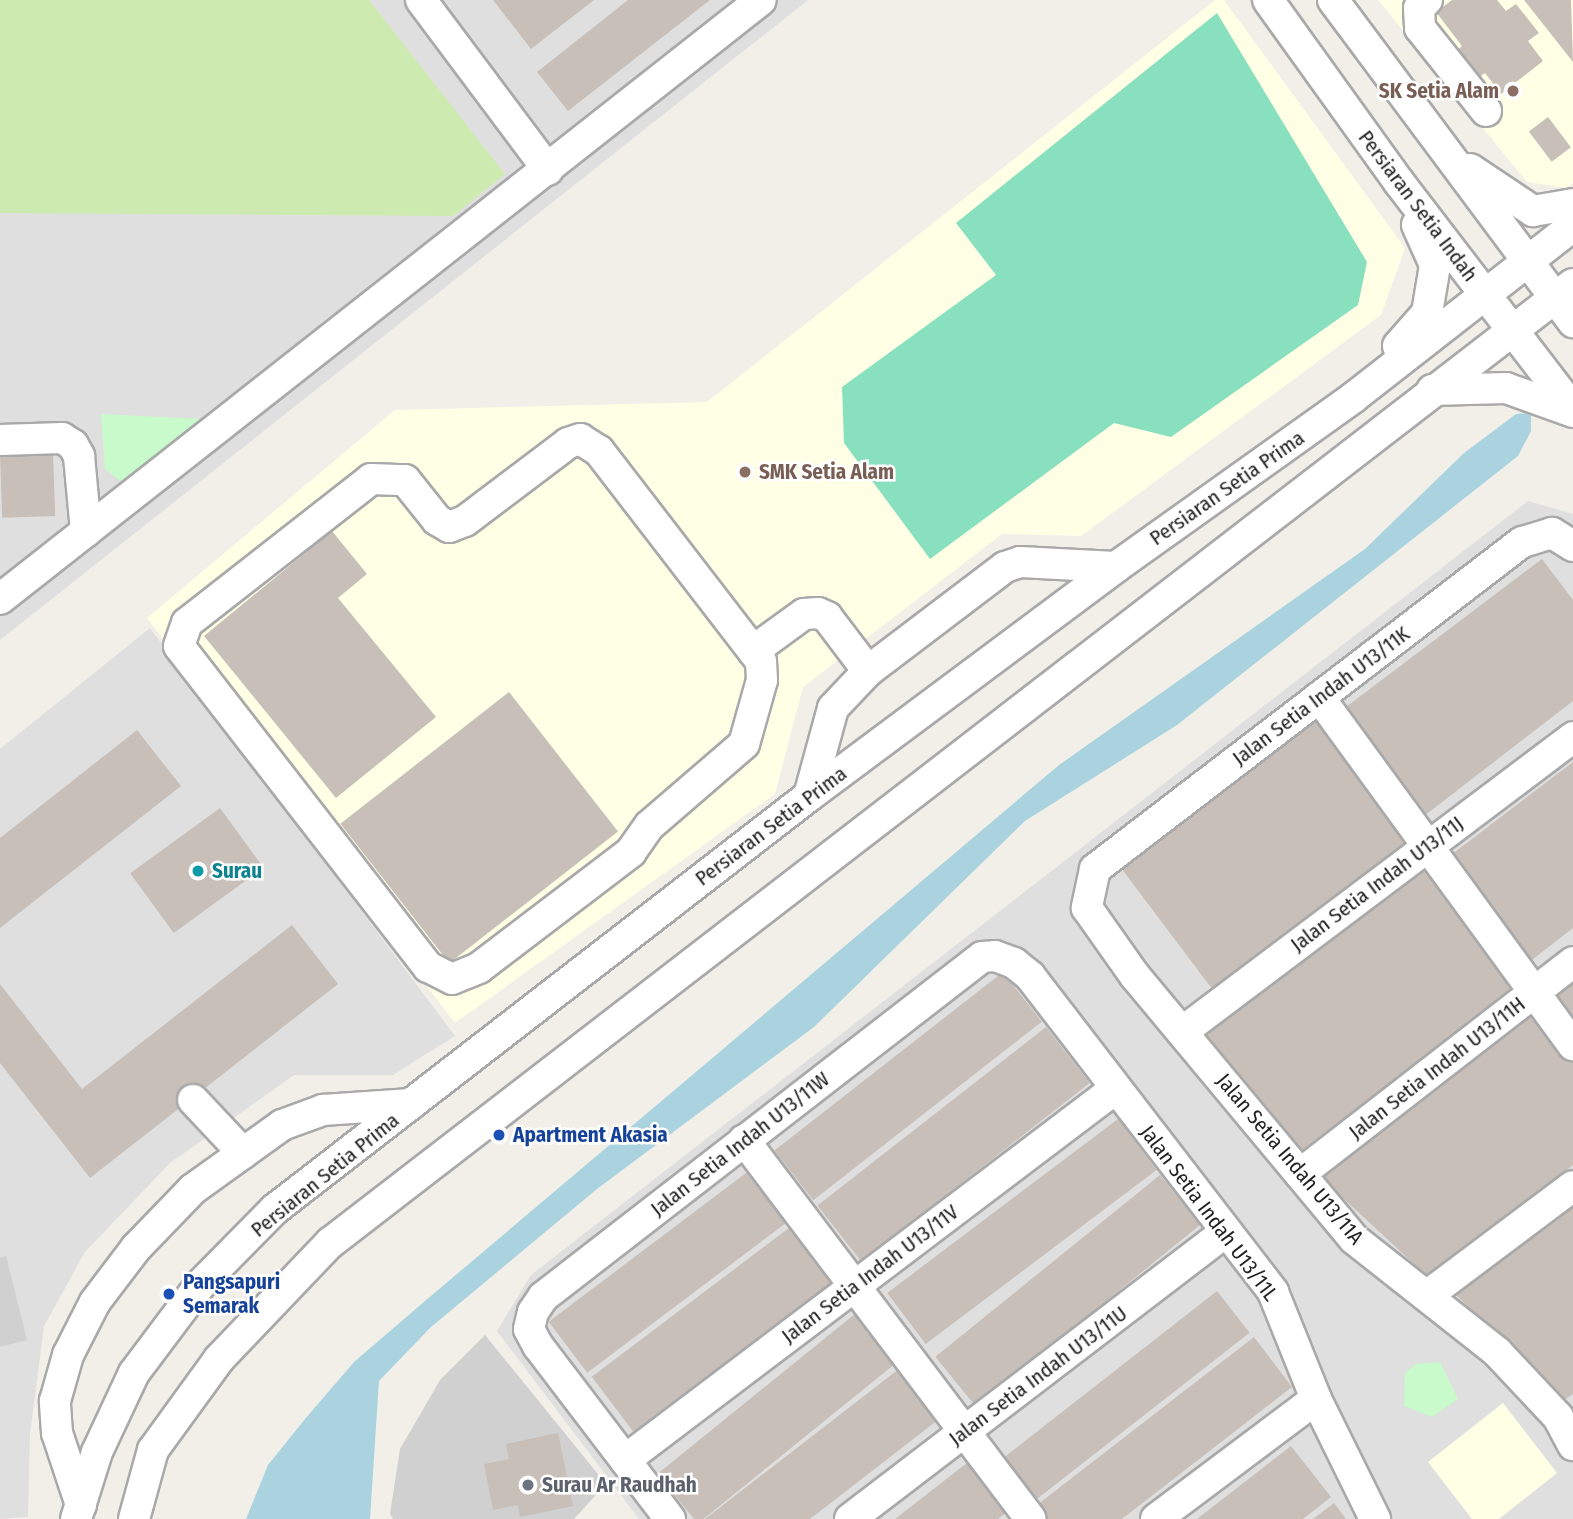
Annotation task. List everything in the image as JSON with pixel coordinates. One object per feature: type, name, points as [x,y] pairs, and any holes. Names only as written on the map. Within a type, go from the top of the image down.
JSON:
[{"type":"street","points":[[0,599],[761,0]]},
{"type":"street","name":"Persiaran Setia Indah","points":[[1268,0],[1398,181],[1573,410]]},
{"type":"street","points":[[1333,0],[1529,262],[1567,301]]},
{"type":"street","points":[[1427,0],[1419,9],[1420,27],[1486,111]]},
{"type":"street","points":[[429,3],[548,170]]},
{"type":"street","points":[[1452,158],[1533,211],[1573,204]]},
{"type":"street","points":[[1354,397],[1427,313],[1435,265],[1398,181]]},
{"type":"street","name":"Persiaran Setia Prima","points":[[79,1512],[97,1452],[134,1373],[200,1285],[275,1209],[809,796],[1116,567],[1354,397],[1573,226]]},
{"type":"street","name":"Persiaran Setia Prima","points":[[134,1519],[153,1450],[219,1359],[330,1243],[1512,329],[1567,301]]},
{"type":"street","points":[[1432,390],[1506,387],[1573,410]]},
{"type":"street","points":[[0,440],[62,438],[73,445],[79,456],[86,532]]},
{"type":"street","points":[[580,439],[599,451],[753,651],[761,661],[762,680],[744,744],[649,826],[631,852],[479,968],[452,979],[428,967],[178,646],[187,623],[371,479],[405,480],[437,520],[449,527],[465,521],[568,443],[580,439]]},
{"type":"street","name":"Jalan Setia Indah U13/11K","points":[[1095,869],[1522,542],[1563,540]]},
{"type":"street","points":[[809,796],[830,713],[868,671],[1005,567],[1020,562],[1116,567]]},
{"type":"street","points":[[753,651],[804,614],[818,613],[827,617],[868,671]]},
{"type":"street","points":[[1319,697],[1573,1045]]},
{"type":"street","name":"Jalan Setia Indah U13/11J","points":[[1182,1032],[1573,737]]},
{"type":"street","name":"Jalan Setia Indah U13/11A","points":[[1095,869],[1087,908],[1182,1032],[1354,1239],[1428,1295],[1566,1412],[1573,1445]]},
{"type":"street","name":"Jalan Setia Indah U13/11L","points":[[982,957],[1014,962],[1030,976],[1273,1292],[1316,1399],[1375,1519]]},
{"type":"street","name":"Jalan Setia Indah U13/11W","points":[[625,1460],[538,1346],[529,1329],[543,1297],[982,957]]},
{"type":"street","name":"Jalan Setia Indah U13/11H","points":[[1300,1174],[1573,962]]},
{"type":"street","name":"Jalan Setia Indah U13/11V","points":[[625,1460],[1115,1089]]},
{"type":"street","points":[[193,1100],[243,1153]]},
{"type":"street","points":[[79,1512],[57,1433],[55,1401],[68,1355],[95,1302],[136,1248],[193,1189],[282,1125],[323,1110],[411,1104]]},
{"type":"street","points":[[744,1140],[1031,1519]]},
{"type":"street","points":[[1428,1295],[1573,1186]]},
{"type":"street","name":"Jalan Setia Indah U13/11U","points":[[850,1519],[1226,1232]]},
{"type":"street","points":[[1156,1519],[1316,1399]]},
{"type":"street","points":[[116,1519],[153,1450]]},
{"type":"street","points":[[625,1460],[670,1519]]},
{"type":"shaded area","points":[[0,0],[808,0],[0,640]]},
{"type":"shaded area","name":"SMK Setia Alam","points":[[1215,0],[1224,0],[1405,248],[1381,315],[1081,536],[1002,534],[803,687],[775,794],[455,1023],[147,618],[395,410],[707,402]]},
{"type":"shaded area","name":"SK Setia Alam","points":[[1378,0],[1573,0],[1573,183],[1566,188],[1527,182]]},
{"type":"shaded area","points":[[1528,501],[1573,514],[1573,1519],[639,1519],[497,1331],[531,1275]]},
{"type":"shaded area","points":[[150,628],[455,1036],[393,1075],[294,1075],[170,1163],[85,1252],[44,1326],[30,1434],[28,1517],[0,1519],[0,749]]},
{"type":"shaded area","points":[[6,1256],[27,1340],[0,1347],[0,1258]]},
{"type":"shaded area","points":[[485,1335],[606,1484],[574,1519],[393,1519],[390,1514],[400,1449],[440,1380]]},
{"type":"shaded area","points":[[1503,1403],[1557,1473],[1499,1519],[1472,1519],[1428,1462]]},
{"type":"green space","points":[[0,0],[369,0],[505,174],[453,216],[0,213]]},
{"type":"green space","points":[[1217,13],[1367,262],[1358,305],[1171,437],[1114,423],[930,559],[844,443],[842,387],[996,275],[956,223]]},
{"type":"green space","points":[[101,414],[203,419],[123,483],[105,469]]},
{"type":"green space","points":[[1440,1362],[1458,1399],[1432,1417],[1404,1406],[1405,1373],[1416,1364]]},
{"type":"water","points":[[1531,413],[1531,431],[1518,456],[1177,725],[1025,821],[814,1027],[597,1189],[431,1327],[379,1381],[370,1519],[246,1519],[268,1465],[354,1362],[1059,765],[1365,549],[1464,453],[1516,414]]},
{"type":"building","points":[[493,0],[594,0],[531,49]]},
{"type":"building","points":[[628,0],[710,0],[568,111],[537,72]]},
{"type":"building","points":[[1452,0],[1497,0],[1506,11],[1516,4],[1539,33],[1528,41],[1543,61],[1501,94],[1485,73],[1475,80],[1454,53],[1462,46],[1436,12]]},
{"type":"building","points":[[1524,0],[1571,0],[1573,62]]},
{"type":"building","points":[[1548,117],[1571,147],[1552,162],[1529,131]]},
{"type":"building","points":[[53,454],[55,516],[2,518],[0,456]]},
{"type":"building","points":[[332,531],[367,574],[338,598],[436,717],[336,798],[204,636]]},
{"type":"building","points":[[1542,559],[1573,600],[1573,701],[1424,816],[1342,710]]},
{"type":"building","points":[[509,692],[618,831],[449,963],[340,824]]},
{"type":"building","points":[[1318,709],[1417,840],[1215,992],[1116,861]]},
{"type":"building","points":[[137,730],[181,786],[0,928],[0,838]]},
{"type":"building","points":[[1573,762],[1573,928],[1528,963],[1447,858]]},
{"type":"building","name":"Surau","points":[[220,808],[263,868],[174,933],[130,873]]},
{"type":"building","points":[[1428,859],[1525,988],[1299,1158],[1202,1029]]},
{"type":"building","points":[[292,925],[338,984],[90,1178],[0,1063],[0,984],[82,1089]]},
{"type":"building","points":[[1003,972],[1042,1022],[813,1200],[774,1151]]},
{"type":"building","points":[[1573,981],[1573,1029],[1550,999]]},
{"type":"building","points":[[1536,1010],[1573,1058],[1573,1165],[1427,1276],[1317,1174]]},
{"type":"building","points":[[1046,1027],[1090,1083],[861,1261],[817,1206]]},
{"type":"building","points":[[1118,1119],[1157,1170],[926,1344],[887,1293]]},
{"type":"building","points":[[754,1167],[793,1218],[587,1373],[549,1322]]},
{"type":"building","points":[[1160,1175],[1200,1225],[976,1407],[935,1357]]},
{"type":"building","points":[[1573,1197],[1573,1394],[1564,1400],[1451,1290]]},
{"type":"building","points":[[797,1222],[839,1277],[633,1432],[592,1377]]},
{"type":"building","points":[[1217,1291],[1250,1333],[1031,1504],[998,1462]]},
{"type":"building","points":[[861,1309],[901,1359],[703,1519],[694,1519],[657,1474]]},
{"type":"building","points":[[1254,1337],[1292,1387],[1122,1519],[1041,1519],[1033,1508]]},
{"type":"building","points":[[904,1365],[943,1416],[810,1519],[705,1519]]},
{"type":"building","name":"Surau Ar Raudhah","points":[[558,1433],[573,1506],[520,1517],[518,1505],[493,1510],[484,1464],[509,1459],[506,1444]]},
{"type":"building","points":[[1291,1446],[1331,1497],[1303,1519],[1197,1519]]},
{"type":"building","points":[[972,1459],[1011,1509],[998,1519],[895,1519]]},
{"type":"building","points":[[1334,1503],[1346,1519],[1313,1519]]},
{"type":"place","name":"SK Setia Alam","points":[[1513,91]]},
{"type":"place","name":"SMK Setia Alam","points":[[745,472]]},
{"type":"place","name":"Surau","points":[[198,871]]},
{"type":"place","name":"Apartment Akasia","points":[[499,1135]]},
{"type":"place","name":"Pangsapuri Semarak","points":[[169,1294]]},
{"type":"place","name":"Surau Ar Raudhah","points":[[528,1485]]}]
